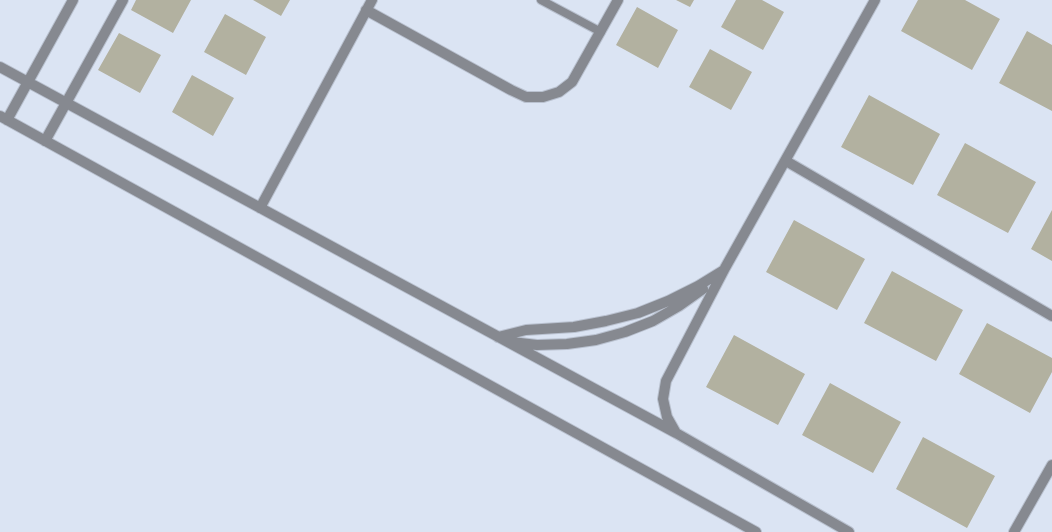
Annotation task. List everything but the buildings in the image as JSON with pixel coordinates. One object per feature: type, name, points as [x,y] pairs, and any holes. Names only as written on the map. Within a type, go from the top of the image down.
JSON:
[{"type":"street","points":[[74,0],[28,82],[4,118],[756,532]]},
{"type":"street","points":[[45,141],[123,0]]},
{"type":"street","points":[[260,208],[372,0]]},
{"type":"street","points":[[366,10],[511,90],[526,97],[543,97],[559,92],[572,82],[618,0]]},
{"type":"street","points":[[676,433],[667,417],[663,399],[666,382],[725,268],[876,0]]},
{"type":"street","points":[[0,67],[676,433],[849,532]]},
{"type":"street","points":[[786,161],[1052,316]]},
{"type":"street","points":[[498,337],[526,330],[574,327],[606,322],[638,313],[668,301],[698,286],[725,268]]},
{"type":"street","points":[[507,342],[537,345],[567,344],[596,340],[625,332],[653,321],[679,306],[703,289],[725,268]]},
{"type":"street","points":[[1014,532],[1052,465]]},
{"type":"lane","points":[[541,0],[601,32]]}]
